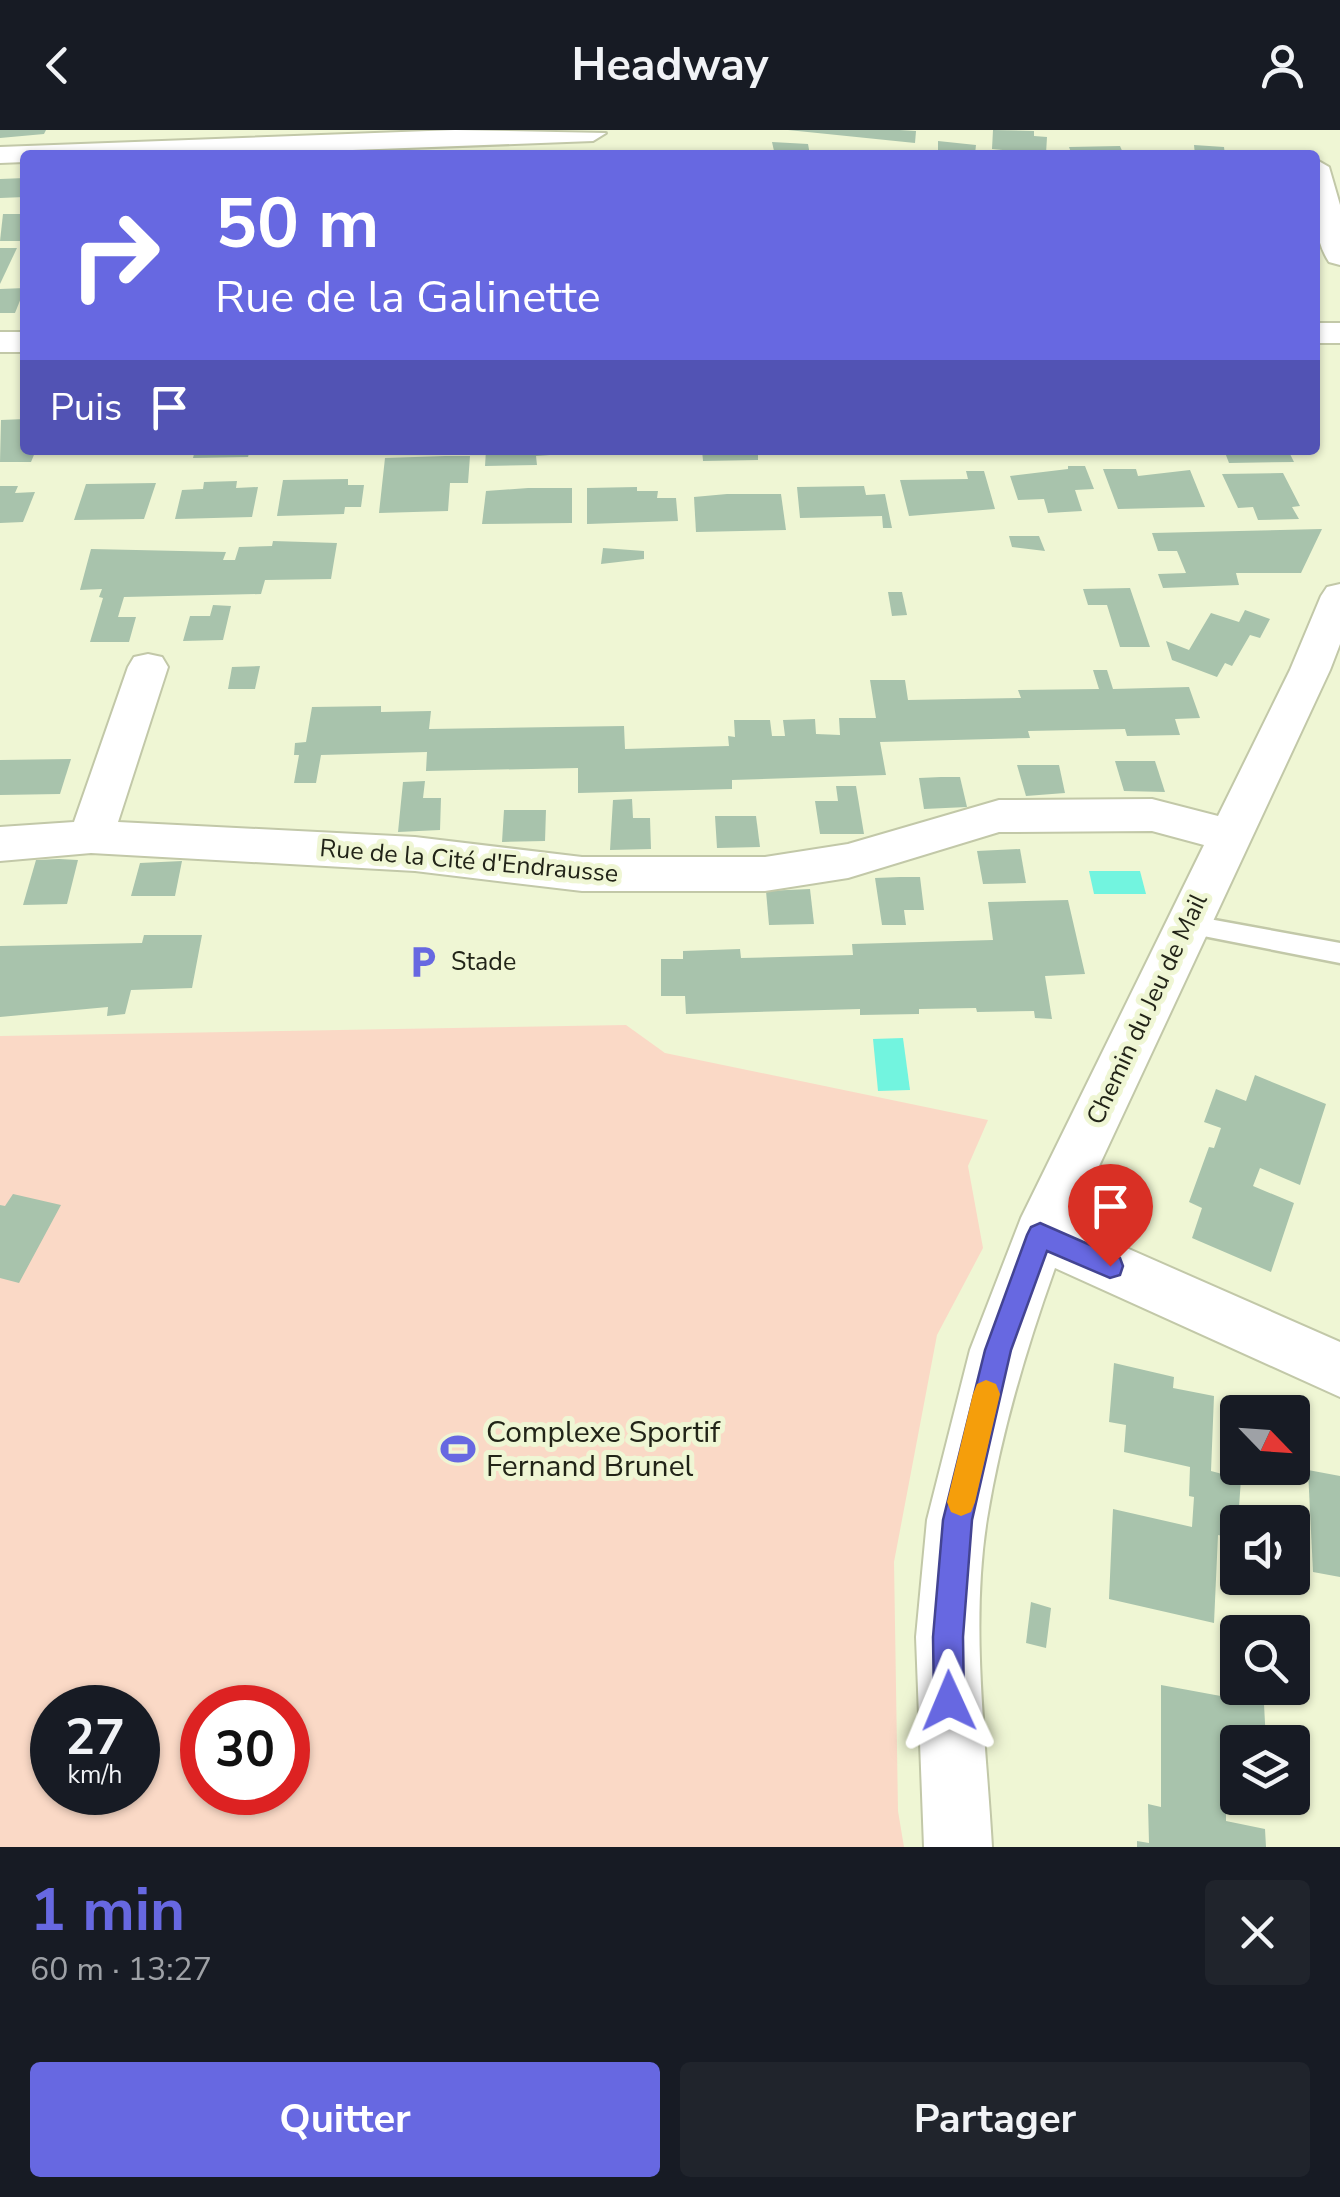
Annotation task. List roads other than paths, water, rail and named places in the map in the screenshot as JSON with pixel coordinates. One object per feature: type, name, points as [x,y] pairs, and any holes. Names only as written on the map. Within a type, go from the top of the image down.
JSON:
[{"type":"street","points":[[89,150],[322,137],[593,132]]},
{"type":"street","points":[[1320,184],[1340,256]]},
{"type":"street","name":"Chemin du Jeu de Mail","points":[[958,1847],[948,1637],[957,1520],[998,1350],[1040,1235],[1310,670],[1340,596]]},
{"type":"street","points":[[92,837],[148,667]]},
{"type":"street","name":"Rue de la Cité d'Endrausse","points":[[0,844],[92,837],[415,854],[582,874],[765,874],[848,861],[999,816],[1152,815],[1230,835]]},
{"type":"street","points":[[1040,1235],[1340,1370]]},
{"type":"lane","points":[[1187,924],[1340,953]]},
{"type":"water","points":[[1089,871],[1140,871],[1146,894],[1094,894]]},
{"type":"water","points":[[903,1038],[910,1090],[878,1091],[873,1039]]},
{"type":"place","name":"Stade","points":[[423,962]]},
{"type":"place","name":"Complexe Sportif Fernand Brunel","points":[[458,1449]]}]
